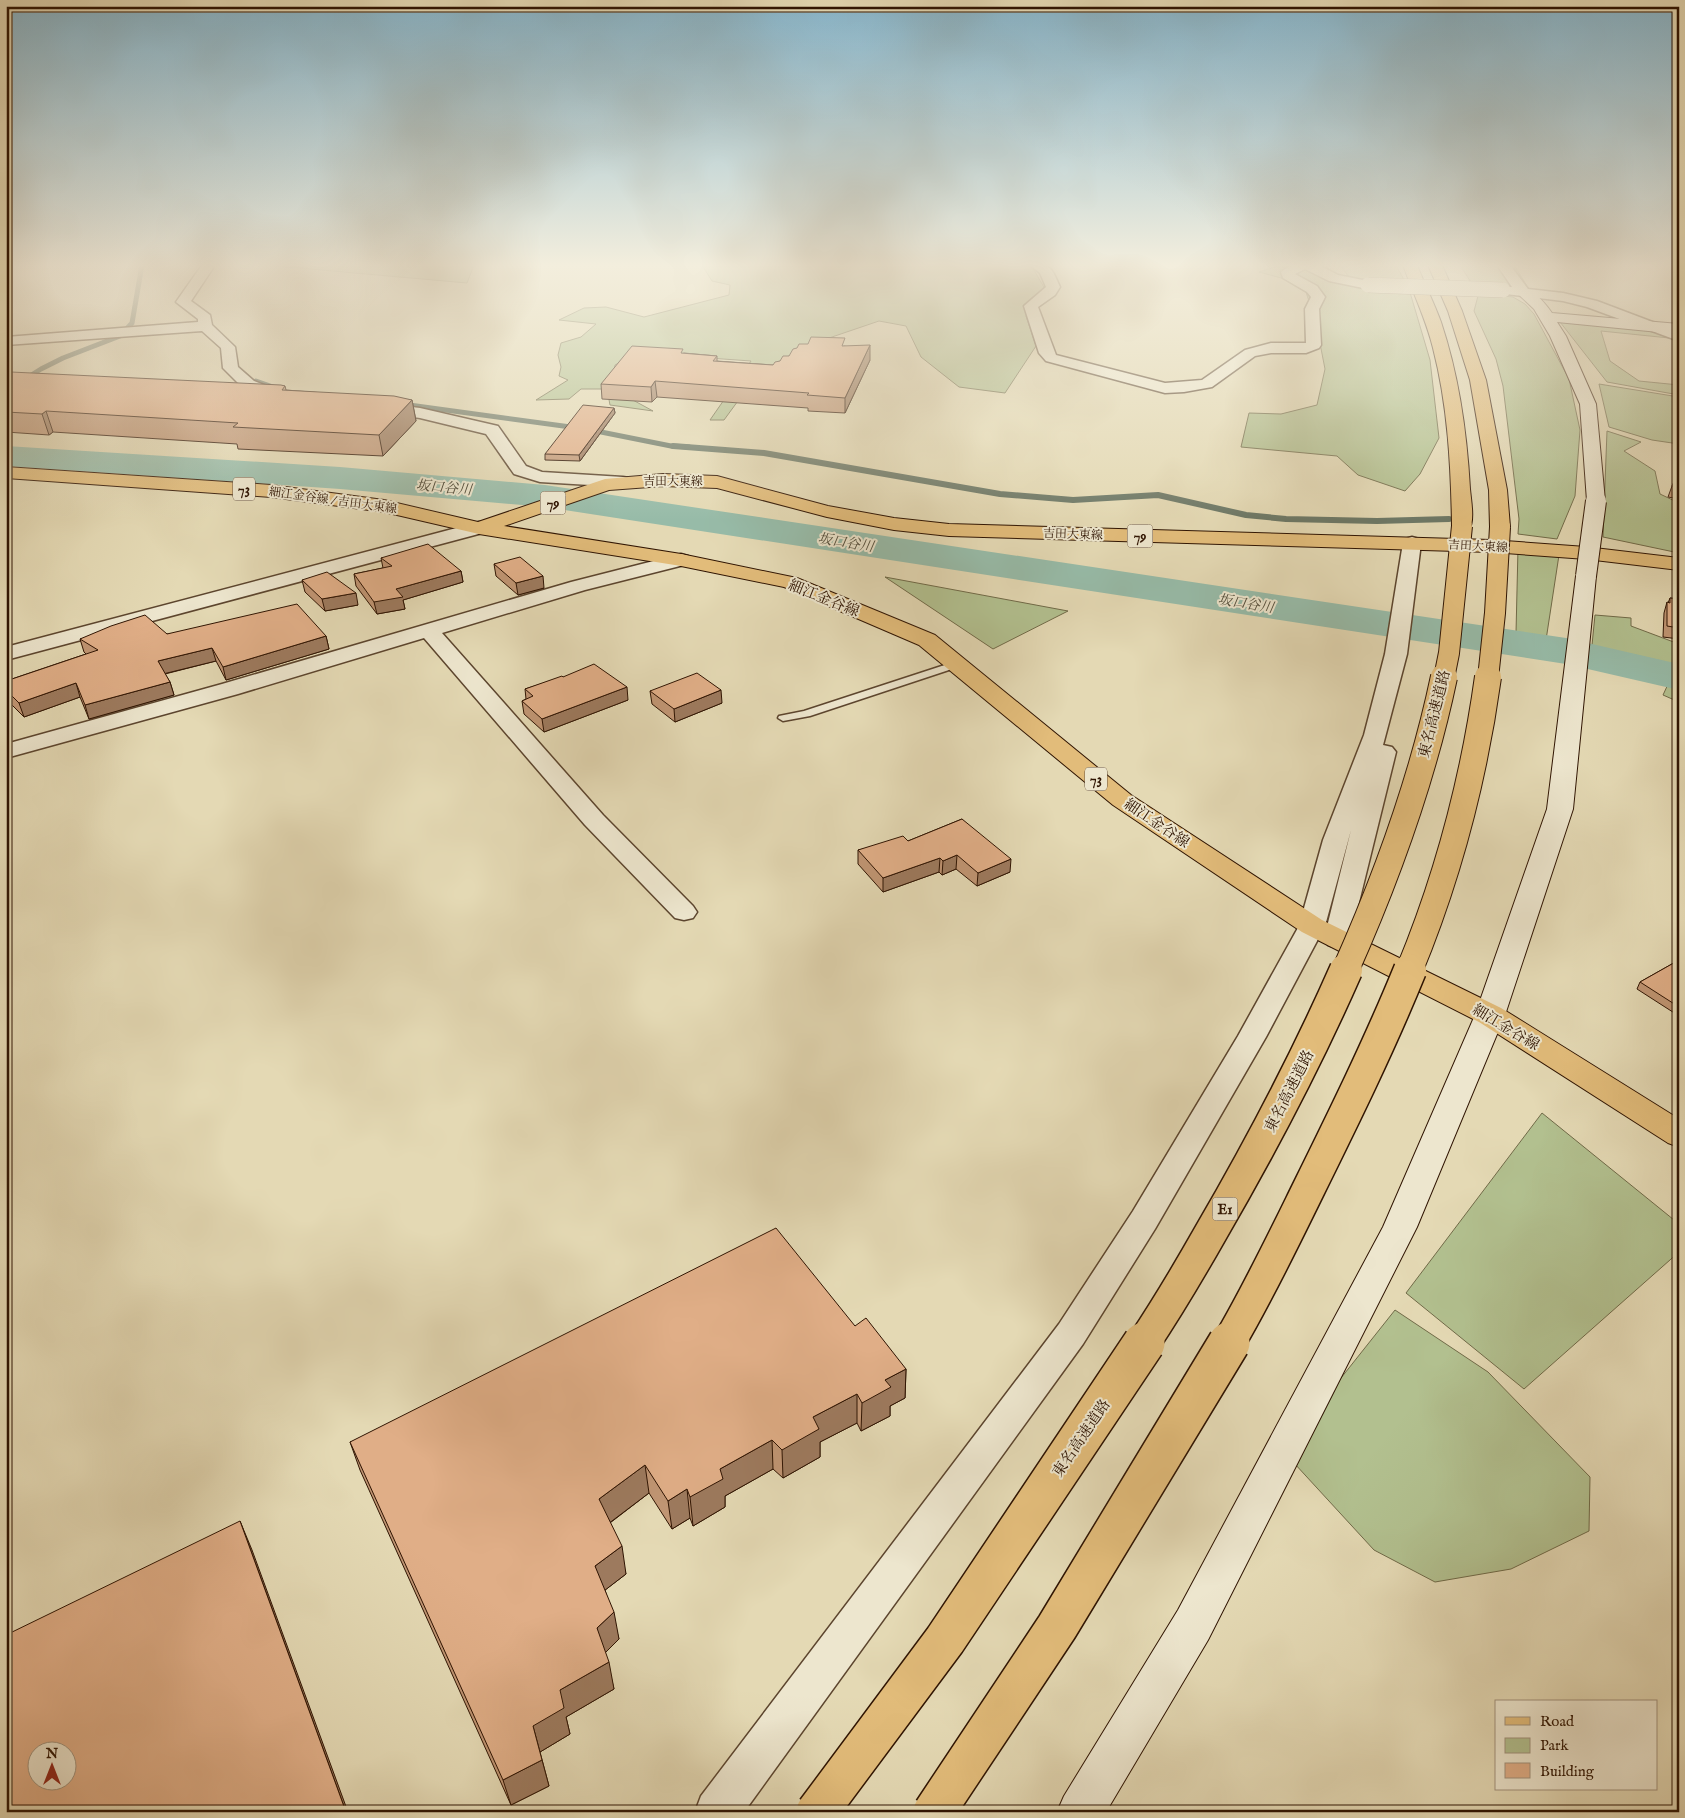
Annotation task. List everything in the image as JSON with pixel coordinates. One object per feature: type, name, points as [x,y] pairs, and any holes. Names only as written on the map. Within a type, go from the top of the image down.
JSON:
[{"type":"main road","name":"東名高速道路","points":[[817,1812],[945,1640],[1163,1315],[1252,1162],[1320,1029],[1369,913],[1399,833],[1432,730],[1449,653],[1462,526],[1461,473],[1448,382],[1440,350]]},
{"type":"main road","points":[[934,1812],[990,1733],[1112,1537],[1236,1330],[1321,1164],[1373,1057],[1422,938],[1448,864],[1470,780],[1487,690],[1496,622],[1500,526],[1498,490],[1478,380],[1468,350]]},
{"type":"main road","name":"細江金谷線 / 吉田大東線","points":[[6,472],[271,490],[384,506],[490,524]]},
{"type":"main road","name":"吉田大東線","points":[[490,524],[614,484],[663,480],[717,482],[827,512],[894,524],[949,530],[1559,550],[1679,564]]},
{"type":"main road","name":"細江金谷線","points":[[490,524],[790,582],[927,640],[1122,800],[1325,932],[1490,1015],[1679,1135]]},
{"type":"street","points":[[228,350],[231,368],[248,384],[280,397],[299,402]]},
{"type":"street","points":[[1046,350],[1051,358],[1165,388],[1206,384],[1250,353],[1263,350]]},
{"type":"street","points":[[1080,1812],[1193,1624],[1400,1227],[1490,1015],[1560,809],[1596,501],[1588,404],[1564,350]]},
{"type":"street","points":[[358,408],[420,412],[492,430],[520,470],[540,477],[614,484]]},
{"type":"street","points":[[6,654],[490,524]]},
{"type":"street","points":[[1404,653],[1406,591],[1421,544]]},
{"type":"street","points":[[716,1812],[1071,1334],[1144,1220],[1247,1046],[1325,932],[1372,795],[1404,653],[1420,608],[1421,544]]},
{"type":"street","points":[[6,751],[230,689],[578,586],[681,560]]},
{"type":"street","points":[[429,630],[594,820],[684,912]]},
{"type":"lane","points":[[783,718],[806,714],[956,664]]},
{"type":"green space","points":[[559,350],[810,350],[746,390],[724,420],[710,420],[751,361],[653,354],[630,357],[615,365],[613,381],[631,399],[653,411],[610,405],[607,389],[581,389],[569,399],[536,400],[568,380],[559,376],[561,367],[558,355]]},
{"type":"green space","points":[[918,350],[1033,350],[1005,393],[959,387],[921,357]]},
{"type":"green space","points":[[1321,350],[1427,350],[1430,360],[1439,438],[1420,474],[1405,491],[1358,475],[1337,456],[1241,447],[1249,413],[1281,414],[1317,405],[1325,369]]},
{"type":"green space","points":[[1492,350],[1553,350],[1569,379],[1580,430],[1575,496],[1557,539],[1518,534],[1519,519],[1503,386]]},
{"type":"green space","points":[[1582,350],[1607,350],[1610,361],[1639,381],[1679,385],[1679,395],[1607,382]]},
{"type":"green space","points":[[1599,384],[1679,397],[1679,444],[1652,440],[1609,427]]},
{"type":"green space","points":[[1607,431],[1641,442],[1624,451],[1655,471],[1660,494],[1679,503],[1679,553],[1603,537]]},
{"type":"green space","points":[[1518,548],[1559,555],[1546,640],[1516,633]]},
{"type":"green space","points":[[885,577],[1068,611],[993,649]]},
{"type":"green space","points":[[1595,615],[1631,618],[1631,626],[1679,644],[1679,702],[1663,695],[1676,667],[1611,657],[1592,645]]},
{"type":"green space","points":[[1542,1113],[1679,1224],[1679,1252],[1524,1389],[1406,1293]]},
{"type":"green space","points":[[1395,1310],[1488,1372],[1590,1477],[1589,1531],[1511,1569],[1435,1582],[1374,1550],[1283,1451]]},
{"type":"building","points":[[629,350],[683,350],[681,353],[717,356],[713,361],[773,365],[775,362],[780,361],[783,356],[789,356],[793,350],[868,350],[845,398],[807,395],[809,393],[655,381],[651,387],[601,384]]},
{"type":"building","points":[[11,372],[281,385],[285,386],[282,390],[394,396],[412,400],[379,435],[233,427],[238,423],[46,411],[42,414],[6,412],[6,376]]},
{"type":"building","points":[[583,405],[614,408],[579,455],[545,454]]},
{"type":"building","points":[[1679,472],[1679,487],[1672,486]]},
{"type":"building","points":[[428,544],[461,571],[396,589],[403,597],[374,602],[354,574],[392,566],[381,558]]},
{"type":"building","points":[[520,557],[543,576],[516,583],[494,564]]},
{"type":"building","points":[[327,572],[356,593],[322,599],[302,580]]},
{"type":"building","points":[[1670,598],[1679,599],[1679,628],[1667,626],[1667,602],[1670,603]]},
{"type":"building","points":[[297,604],[326,636],[223,667],[212,648],[158,661],[170,682],[85,705],[76,683],[19,703],[6,690],[6,681],[98,650],[80,639],[145,615],[167,634]]},
{"type":"building","points":[[594,664],[627,687],[542,719],[522,701],[533,696],[525,689],[563,677]]},
{"type":"building","points":[[697,673],[721,690],[674,709],[650,691]]},
{"type":"building","points":[[962,819],[1011,859],[978,873],[957,855],[943,861],[940,858],[883,878],[858,850],[903,836],[908,841]]},
{"type":"building","points":[[1679,960],[1679,1007],[1640,982]]},
{"type":"building","points":[[776,1228],[855,1326],[866,1318],[906,1369],[885,1380],[891,1387],[862,1403],[857,1394],[813,1417],[819,1429],[782,1450],[772,1440],[720,1469],[723,1479],[690,1497],[687,1489],[668,1501],[645,1465],[599,1499],[622,1546],[595,1566],[614,1612],[597,1628],[609,1662],[560,1690],[564,1708],[533,1726],[542,1760],[503,1780],[350,1442]]},
{"type":"building","points":[[240,1521],[346,1812],[6,1812],[6,1635]]},
{"type":"waterway","points":[[6,391],[41,369],[84,350]]},
{"type":"waterway","points":[[256,381],[273,387]]},
{"type":"waterway","points":[[402,404],[578,428]]},
{"type":"waterway","points":[[591,430],[678,446]]},
{"type":"waterway","points":[[673,446],[678,446]]},
{"type":"waterway","points":[[678,446],[689,447]]},
{"type":"waterway","points":[[678,446],[764,453],[1000,494],[1073,500],[1158,495],[1246,515],[1286,519],[1377,521],[1449,519]]},
{"type":"waterway","name":"坂口谷川","points":[[6,456],[340,478],[545,496],[1566,651],[1679,677]]}]
